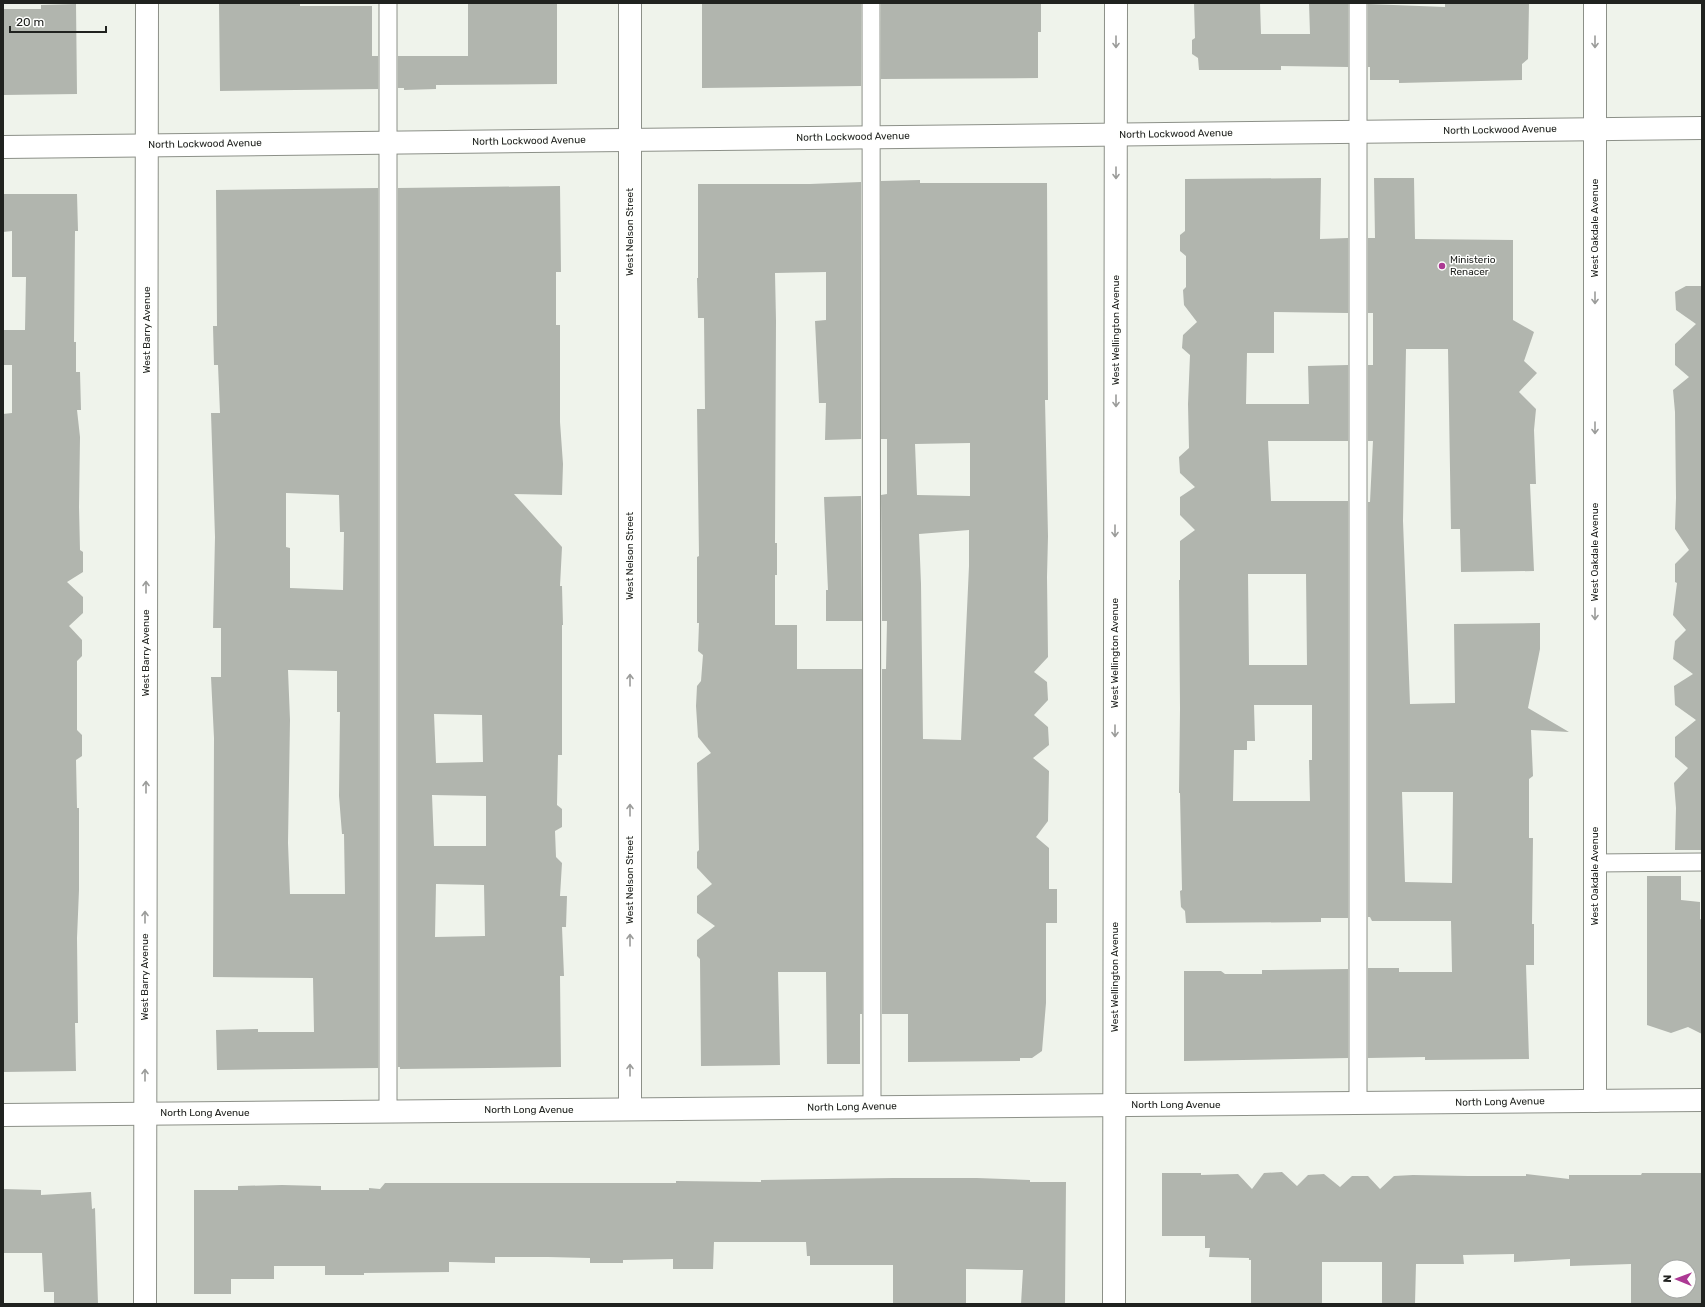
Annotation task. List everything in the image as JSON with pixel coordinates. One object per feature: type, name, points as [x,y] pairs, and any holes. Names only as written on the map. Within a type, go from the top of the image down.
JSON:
[{"type":"street","name":"West Barry Avenue","points":[[145,1304],[147,3]]},
{"type":"street","name":"West Nelson Street","points":[[630,3],[630,1109]]},
{"type":"street","name":"West Wellington Avenue","points":[[1114,1304],[1116,3]]},
{"type":"street","name":"West Oakdale Avenue","points":[[1595,3],[1595,1101]]},
{"type":"street","name":"North Lockwood Avenue","points":[[3,146],[1702,128]]},
{"type":"street","name":"North Long Avenue","points":[[3,1115],[1702,1100]]},
{"type":"lane","points":[[388,3],[388,1111]]},
{"type":"lane","points":[[872,3],[872,1107]]},
{"type":"lane","points":[[1358,3],[1358,1103]]},
{"type":"lane","points":[[1595,863],[1702,862]]},
{"type":"building","points":[[219,3],[300,3],[300,6],[372,6],[372,56],[378,56],[378,89],[220,91]]},
{"type":"building","points":[[468,3],[557,3],[557,84],[436,85],[436,89],[404,90],[404,88],[398,88],[398,56],[468,56]]},
{"type":"building","points":[[702,3],[861,3],[861,86],[702,88]]},
{"type":"building","points":[[881,3],[1041,3],[1041,32],[1038,32],[1038,78],[881,79]]},
{"type":"building","points":[[1194,3],[1260,3],[1261,34],[1310,34],[1309,3],[1348,4],[1348,67],[1281,66],[1281,70],[1199,70],[1198,58],[1192,54],[1192,40],[1195,38]]},
{"type":"building","points":[[1445,3],[1529,3],[1528,59],[1522,64],[1522,80],[1399,83],[1399,80],[1370,80],[1370,67],[1368,67],[1368,4],[1445,7]]},
{"type":"building","points":[[76,4],[77,94],[3,95],[3,9],[41,9],[41,5]]},
{"type":"building","points":[[1321,178],[1320,239],[1348,238],[1348,313],[1274,312],[1274,353],[1247,353],[1246,404],[1309,404],[1308,366],[1348,365],[1348,441],[1268,441],[1271,501],[1348,501],[1348,918],[1321,918],[1321,922],[1186,923],[1185,911],[1181,907],[1180,891],[1182,890],[1179,793],[1180,541],[1195,530],[1180,515],[1180,497],[1195,487],[1180,473],[1179,457],[1189,448],[1188,404],[1190,355],[1182,348],[1183,335],[1197,322],[1184,305],[1183,290],[1186,287],[1186,256],[1180,251],[1180,235],[1185,231],[1185,179]],"holes":[[[1248,574],[1306,574],[1307,665],[1249,665]],[[1254,705],[1312,705],[1312,760],[1309,760],[1310,801],[1233,801],[1234,750],[1247,750],[1247,741],[1255,741]]]},
{"type":"building","points":[[1374,178],[1414,178],[1415,239],[1513,240],[1513,320],[1534,332],[1524,361],[1537,373],[1519,392],[1536,409],[1534,430],[1536,484],[1530,484],[1534,571],[1461,572],[1460,529],[1451,529],[1448,349],[1406,349],[1403,521],[1410,704],[1455,703],[1454,624],[1540,623],[1540,649],[1528,708],[1569,732],[1531,730],[1533,776],[1529,779],[1529,838],[1533,838],[1532,924],[1534,924],[1534,965],[1526,965],[1529,1059],[1425,1060],[1425,1057],[1368,1058],[1368,968],[1399,968],[1399,972],[1452,972],[1451,921],[1372,921],[1370,917],[1368,917],[1368,502],[1370,502],[1373,441],[1368,441],[1368,365],[1373,365],[1373,313],[1368,313],[1368,238],[1375,238]],"holes":[[[1402,792],[1453,792],[1452,883],[1405,882]]]},
{"type":"building","points":[[920,180],[920,183],[1047,183],[1048,400],[1045,400],[1048,536],[1048,657],[1034,672],[1047,682],[1048,700],[1034,715],[1048,727],[1049,745],[1033,758],[1049,771],[1048,821],[1036,837],[1049,848],[1049,889],[1057,889],[1057,923],[1046,923],[1046,1003],[1042,1051],[1032,1058],[1020,1058],[1020,1061],[908,1062],[908,1014],[882,1014],[882,669],[886,669],[887,621],[882,621],[881,495],[887,494],[887,439],[881,439],[881,181]],"holes":[[[970,443],[970,496],[917,495],[915,444]],[[969,530],[969,566],[961,740],[923,739],[919,534]]]},
{"type":"building","points":[[861,182],[861,439],[825,440],[826,403],[819,403],[815,321],[826,320],[826,272],[775,273],[775,543],[777,543],[777,575],[775,575],[775,625],[797,625],[797,669],[862,669],[862,1014],[860,1014],[860,1064],[827,1064],[826,972],[778,972],[780,1065],[701,1066],[700,959],[697,956],[697,940],[715,926],[697,913],[697,896],[712,884],[697,868],[697,852],[699,850],[697,763],[711,753],[698,737],[696,706],[697,686],[701,681],[703,655],[698,651],[699,623],[697,623],[697,557],[699,556],[697,409],[705,409],[704,318],[698,318],[698,184],[810,184]]},
{"type":"building","points":[[560,186],[561,272],[556,272],[556,325],[560,325],[560,422],[563,464],[562,495],[514,494],[562,547],[560,586],[562,586],[563,625],[562,755],[558,755],[557,805],[562,809],[562,827],[555,831],[556,857],[562,863],[560,896],[567,896],[566,927],[562,927],[564,976],[560,976],[561,1067],[400,1069],[400,1067],[398,1067],[398,188]],"holes":[[[434,714],[482,715],[483,762],[436,763]],[[432,795],[486,796],[486,846],[434,846]],[[436,884],[484,885],[485,936],[435,937]]]},
{"type":"building","points":[[378,188],[378,1068],[217,1070],[216,1030],[258,1029],[258,1032],[314,1032],[313,978],[213,977],[214,738],[211,677],[221,677],[221,628],[213,628],[215,537],[211,413],[220,413],[218,365],[214,365],[213,326],[217,326],[216,190]],"holes":[[[286,493],[339,495],[340,532],[344,532],[343,590],[290,588],[290,548],[286,547]],[[288,670],[337,671],[337,712],[340,712],[339,796],[342,834],[344,834],[345,894],[290,894],[288,843],[290,720]]]},
{"type":"building","points":[[3,194],[77,194],[78,231],[75,231],[74,342],[76,342],[76,372],[80,372],[81,410],[77,410],[80,437],[80,550],[83,552],[83,572],[67,582],[83,597],[83,613],[69,626],[82,640],[82,656],[77,661],[77,730],[82,735],[82,756],[76,760],[77,808],[79,808],[79,890],[77,938],[78,1023],[75,1023],[76,1071],[3,1072],[3,414],[12,413],[12,365],[3,365],[3,330],[25,330],[26,277],[12,277],[12,231],[3,232]]},
{"type":"building","points":[[1686,286],[1702,286],[1702,850],[1675,850],[1676,808],[1674,783],[1688,768],[1675,757],[1675,737],[1696,720],[1675,705],[1674,686],[1693,674],[1673,659],[1675,641],[1686,630],[1673,615],[1677,583],[1675,582],[1675,564],[1689,550],[1675,529],[1675,412],[1673,390],[1689,377],[1675,365],[1675,344],[1696,324],[1676,310],[1675,292]]},
{"type":"building","points":[[861,496],[862,621],[826,621],[826,590],[828,590],[824,497]]},
{"type":"building","points":[[1647,876],[1681,876],[1681,900],[1700,902],[1700,919],[1702,920],[1702,1034],[1688,1027],[1671,1033],[1647,1025]]},
{"type":"building","points":[[1348,969],[1348,1058],[1184,1061],[1184,971],[1221,971],[1225,974],[1262,974],[1262,970]]},
{"type":"building","points":[[1282,1172],[1297,1186],[1308,1175],[1324,1174],[1340,1187],[1352,1176],[1368,1176],[1380,1189],[1394,1176],[1413,1175],[1526,1176],[1526,1174],[1569,1179],[1569,1175],[1702,1173],[1702,1304],[1631,1304],[1631,1264],[1570,1266],[1570,1259],[1514,1262],[1514,1254],[1463,1255],[1464,1264],[1416,1264],[1415,1304],[1382,1304],[1382,1262],[1322,1262],[1322,1304],[1251,1304],[1251,1260],[1249,1260],[1249,1258],[1209,1257],[1210,1248],[1205,1248],[1205,1236],[1162,1236],[1162,1173],[1201,1173],[1201,1175],[1238,1174],[1252,1189],[1264,1173]]},
{"type":"building","points":[[977,1178],[1030,1180],[1030,1182],[1066,1182],[1065,1304],[1021,1304],[1023,1270],[966,1269],[966,1304],[893,1304],[893,1265],[810,1265],[810,1256],[807,1256],[806,1242],[714,1242],[713,1269],[673,1269],[673,1259],[623,1260],[623,1263],[590,1263],[590,1258],[548,1257],[495,1257],[495,1263],[449,1262],[449,1272],[364,1273],[364,1275],[325,1275],[325,1266],[274,1266],[274,1279],[231,1279],[231,1294],[194,1294],[194,1190],[238,1190],[238,1186],[282,1185],[321,1186],[321,1190],[369,1190],[369,1188],[380,1189],[385,1183],[676,1183],[676,1181],[761,1182],[761,1180]]},
{"type":"building","points":[[3,1189],[41,1190],[41,1195],[91,1192],[92,1209],[95,1208],[98,1304],[54,1304],[54,1292],[44,1292],[42,1253],[3,1253]]},
{"type":"place","name":"Ministerio Renacer","points":[[1442,266]]}]
